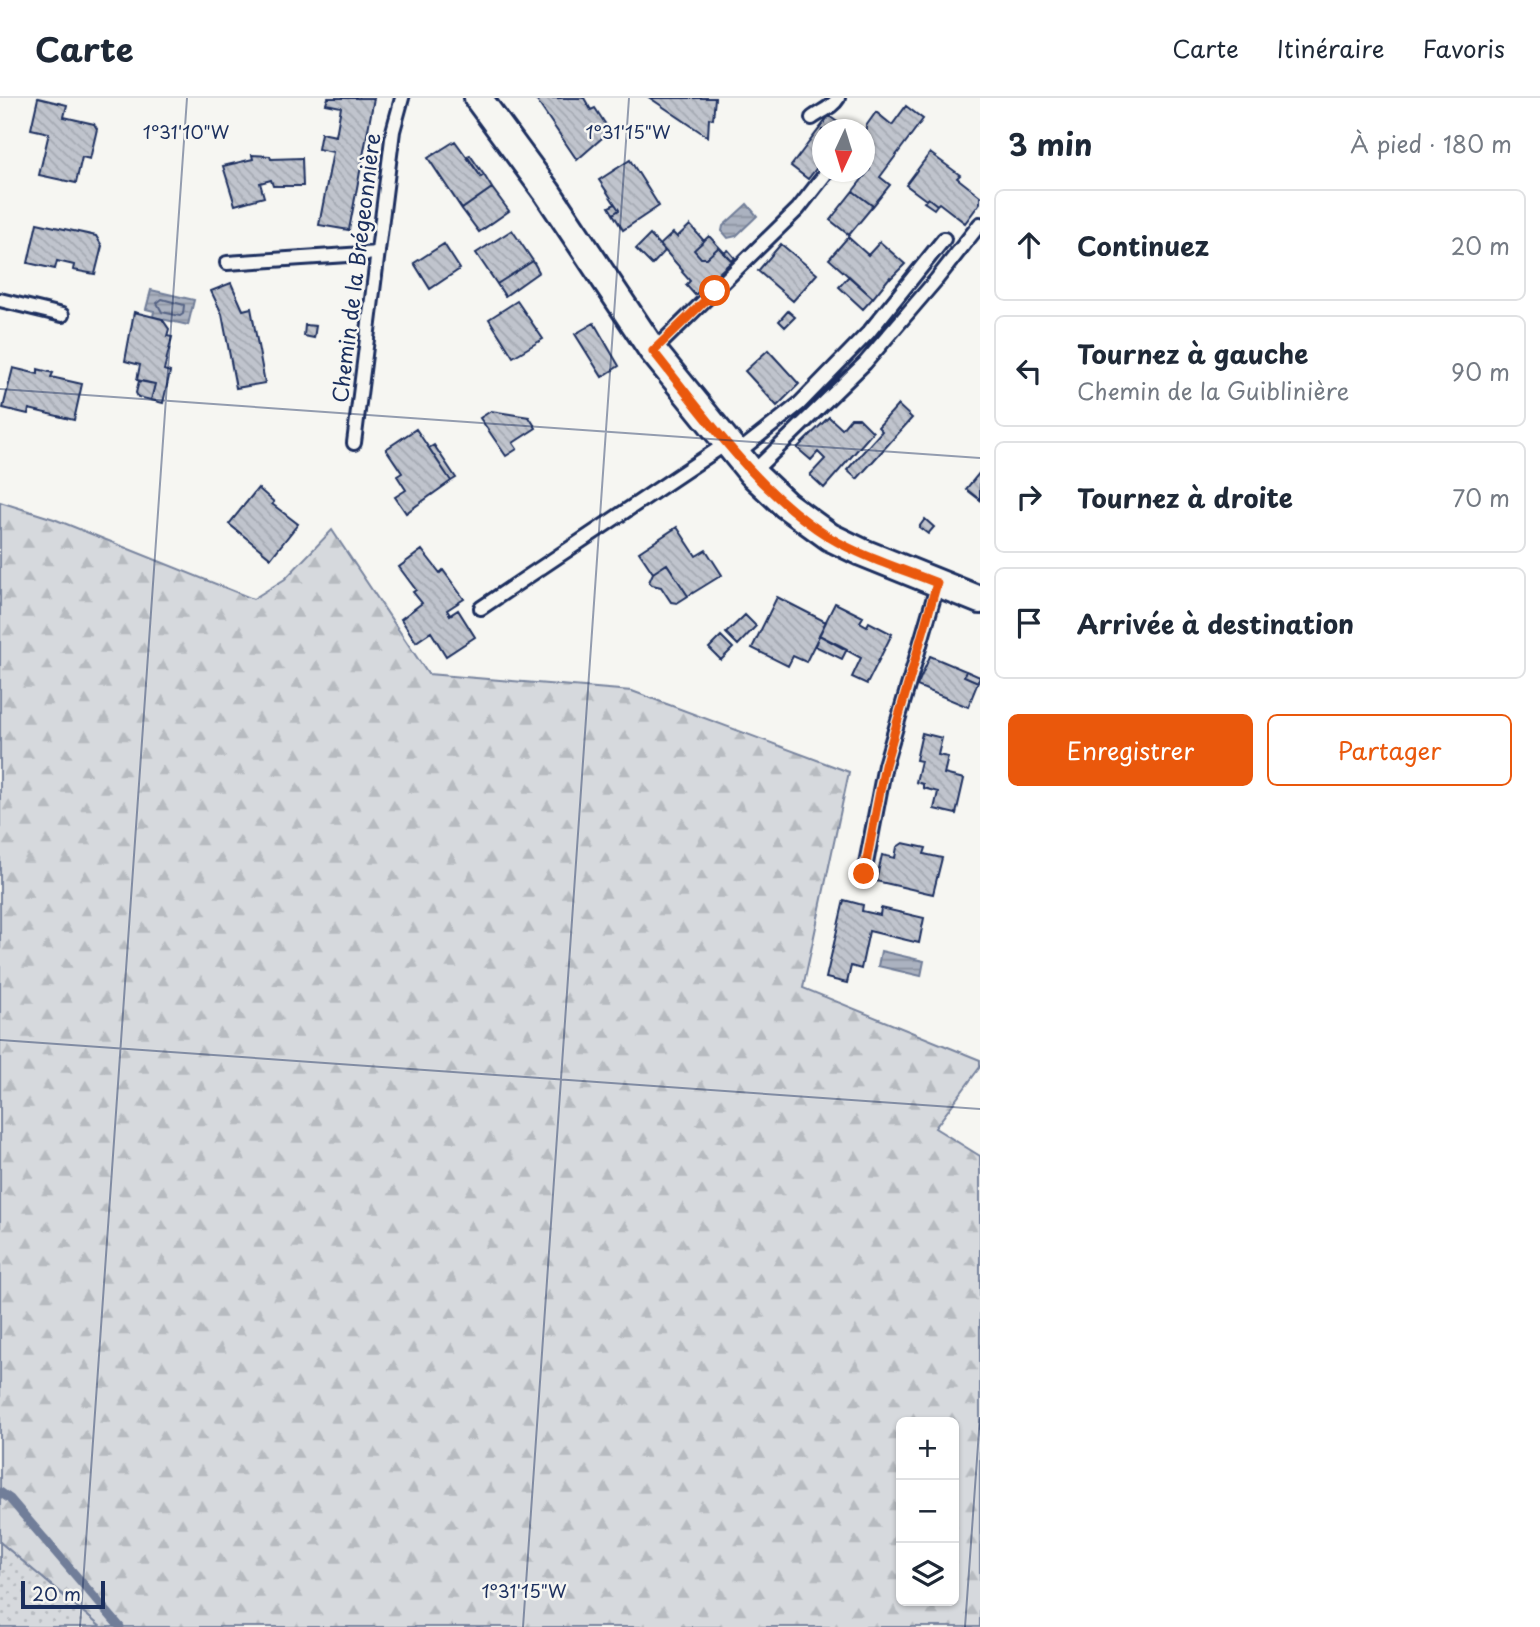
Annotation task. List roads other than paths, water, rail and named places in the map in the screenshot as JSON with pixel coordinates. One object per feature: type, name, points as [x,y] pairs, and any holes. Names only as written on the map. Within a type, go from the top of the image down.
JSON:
[{"type":"street","points":[[478,98],[547,192],[653,351],[738,456],[786,505],[830,537],[980,600]]},
{"type":"lane","name":"Chemin de la Brégeonnière","points":[[354,443],[393,131],[402,98]]},
{"type":"lane","points":[[812,118],[833,106],[838,98]]},
{"type":"lane","points":[[653,351],[789,219],[819,182]]},
{"type":"lane","points":[[481,608],[738,456],[865,363],[980,224]]},
{"type":"lane","points":[[738,456],[799,404],[860,341],[944,239]]},
{"type":"lane","points":[[227,263],[378,253]]},
{"type":"lane","points":[[0,299],[62,315]]},
{"type":"lane","points":[[864,874],[885,765],[937,583]]},
{"type":"water","points":[[747,204],[757,216],[736,236],[728,238],[722,231],[723,226]]},
{"type":"water","points":[[151,290],[194,300],[188,325],[153,317],[154,311],[146,309]]},
{"type":"water","points":[[881,951],[924,961],[921,976],[878,966]]},
{"type":"waterway","points":[[0,1492],[10,1499],[120,1627]]}]
